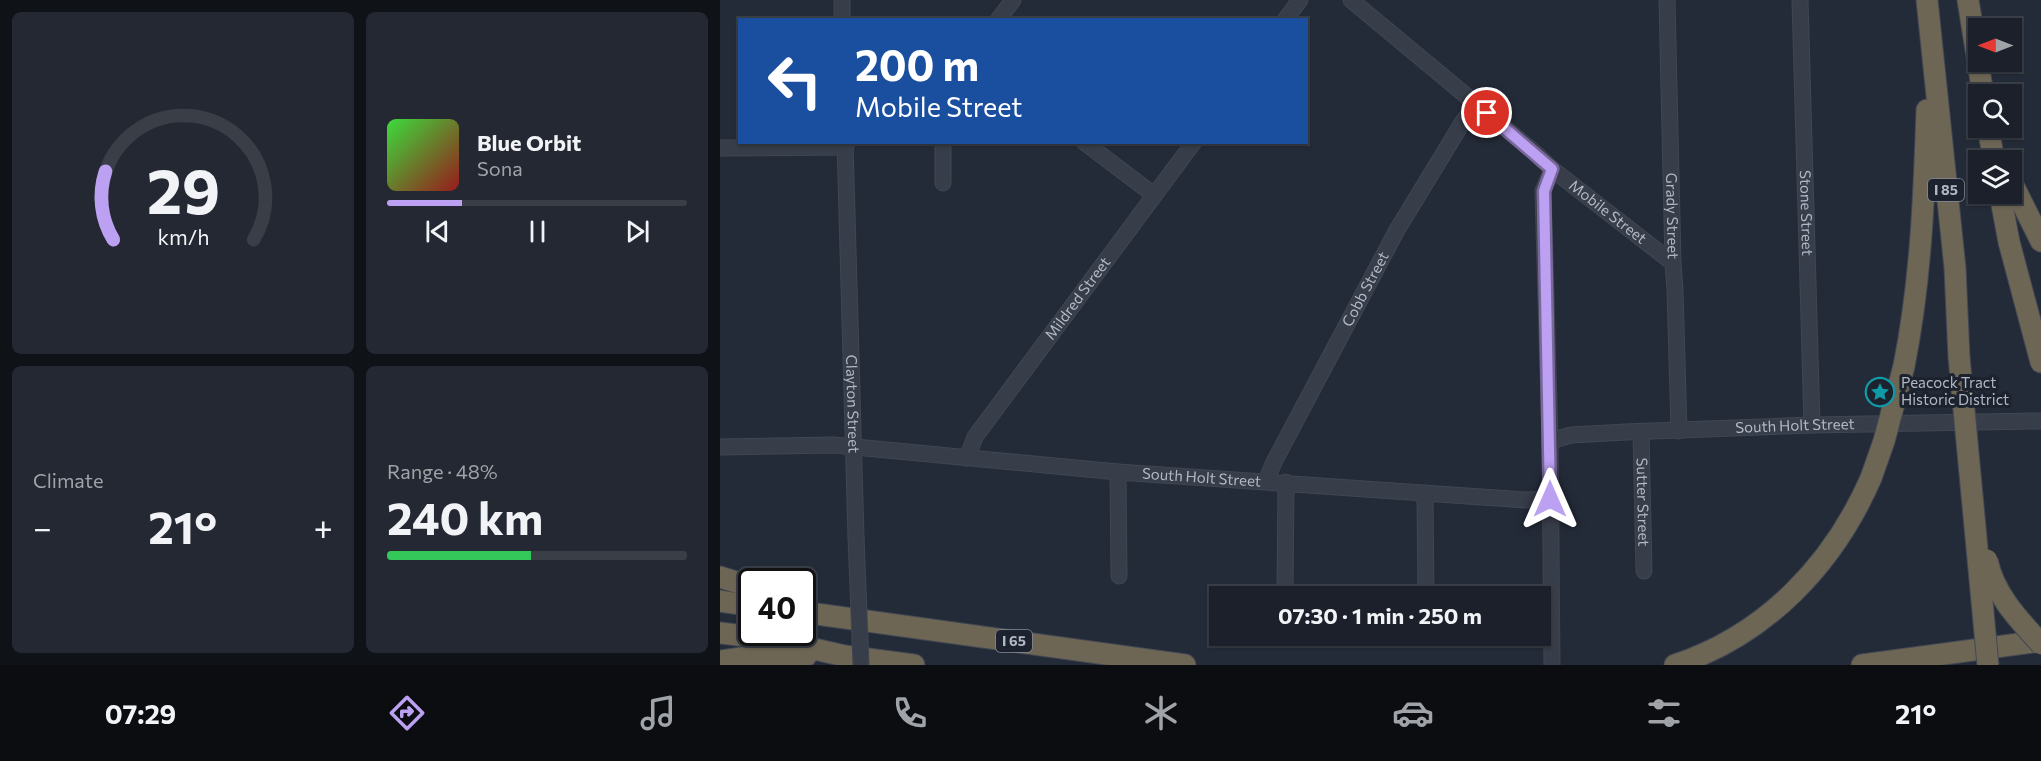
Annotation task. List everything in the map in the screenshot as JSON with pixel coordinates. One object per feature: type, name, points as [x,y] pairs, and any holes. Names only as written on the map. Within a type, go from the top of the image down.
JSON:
[{"type":"highway","name":"I 85","points":[[1927,0],[1954,268],[1959,357],[1972,489]]},
{"type":"highway","points":[[1968,0],[1981,84]]},
{"type":"highway","points":[[1675,665],[1703,654],[1739,635],[1788,598],[1816,569],[1842,536],[1871,478],[1884,441],[1904,366],[1914,313],[1923,235],[1929,23]]},
{"type":"highway","points":[[2022,203],[2041,241]]},
{"type":"highway","points":[[2002,204],[2009,242],[2041,362]]},
{"type":"highway","points":[[1972,489],[1989,573],[2013,613],[2041,642]]},
{"type":"highway","points":[[1972,489],[1988,665]]},
{"type":"highway","points":[[720,576],[738,582]]},
{"type":"highway","points":[[720,601],[738,604]]},
{"type":"highway","points":[[816,609],[843,618]]},
{"type":"highway","name":"I 65","points":[[816,614],[1185,665]]},
{"type":"highway","points":[[720,633],[770,639],[853,660]]},
{"type":"highway","points":[[1862,665],[2041,642]]},
{"type":"highway","points":[[720,661],[755,656],[914,665]]},
{"type":"street","points":[[842,0],[842,18]]},
{"type":"street","points":[[1000,18],[1013,0]]},
{"type":"street","points":[[1286,18],[1300,0]]},
{"type":"street","name":"Mobile Street","points":[[1351,0],[1552,169],[1672,263]]},
{"type":"street","name":"Grady Street","points":[[1667,0],[1672,263],[1676,290],[1679,431]]},
{"type":"street","name":"Stone Street","points":[[1800,0],[1812,425]]},
{"type":"street","name":"Cobb Street","points":[[1266,481],[1397,230],[1476,104]]},
{"type":"street","points":[[943,144],[943,183]]},
{"type":"street","points":[[1087,144],[1154,195]]},
{"type":"street","name":"Mildred Street","points":[[967,458],[975,437],[1192,144]]},
{"type":"street","points":[[720,148],[845,145]]},
{"type":"street","name":"Clayton Street","points":[[845,145],[856,537],[853,660]]},
{"type":"street","points":[[1552,169],[1544,191],[1552,665]]},
{"type":"street","name":"South Holt Street","points":[[1550,441],[1571,435],[1812,425],[2041,421]]},
{"type":"street","name":"Sutter Street","points":[[1641,433],[1644,571]]},
{"type":"street","name":"South Holt Street","points":[[720,447],[834,445],[1118,472],[1526,500],[1550,499]]},
{"type":"street","points":[[1118,472],[1119,576]]},
{"type":"street","points":[[1285,586],[1286,482]]},
{"type":"street","points":[[1425,493],[1426,586]]},
{"type":"place","name":"Peacock Tract Historic District","points":[[1880,392]]},
{"type":"route","points":[[1487,113],[1552,169],[1544,191],[1550,499]]}]
